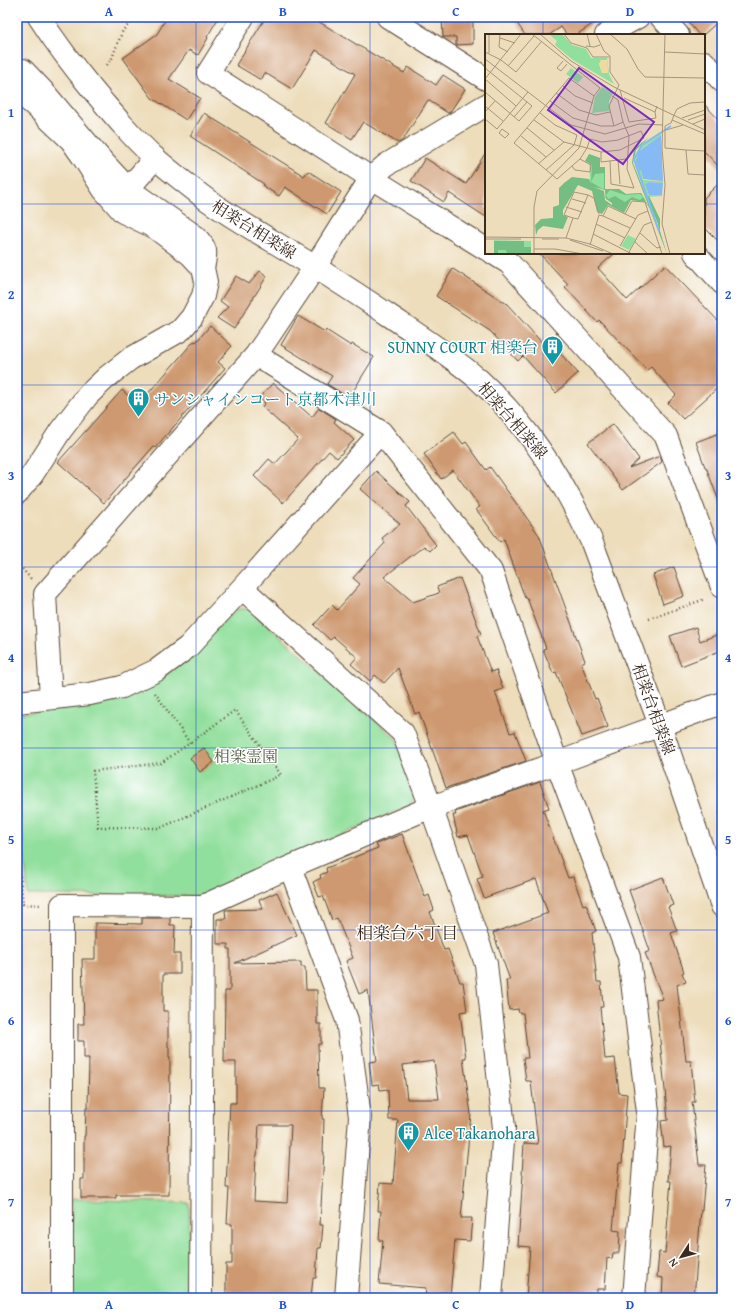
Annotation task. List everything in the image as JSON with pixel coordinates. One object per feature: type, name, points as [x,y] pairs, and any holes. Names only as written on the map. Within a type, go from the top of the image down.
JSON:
[{"type":"street","name":"相楽台相楽線","points":[[39,17],[71,63],[119,121],[155,158],[208,200],[244,224],[315,267],[448,354],[478,379],[523,427],[545,456],[567,492],[591,540],[660,725],[722,906]]},
{"type":"street","points":[[243,17],[208,73],[371,178],[485,248]]},
{"type":"street","points":[[388,17],[485,79]]},
{"type":"street","points":[[608,34],[638,17]]},
{"type":"street","points":[[661,17],[677,34]]},
{"type":"street","points":[[705,63],[722,81]]},
{"type":"street","points":[[17,72],[22,70],[43,90],[104,163],[128,189],[195,236],[204,246],[206,254],[203,268],[206,282],[203,296],[192,317],[181,330],[130,359],[107,377],[88,395],[60,430],[32,475],[17,493]]},
{"type":"street","points":[[17,92],[71,140],[104,190],[124,212],[154,227],[191,255],[203,268]]},
{"type":"street","points":[[52,698],[44,594],[256,355],[315,267],[371,178],[386,165],[485,106]]},
{"type":"street","points":[[128,189],[155,158]]},
{"type":"street","points":[[495,254],[509,263],[666,436],[715,592]]},
{"type":"street","points":[[696,254],[722,283]]},
{"type":"street","points":[[256,355],[381,432],[491,571],[557,763],[629,957],[648,1112],[634,1298]]},
{"type":"street","points":[[17,702],[90,694],[122,687],[157,670],[188,647],[381,432]]},
{"type":"street","points":[[242,588],[403,734],[431,807],[486,964],[504,1128],[491,1298]]},
{"type":"street","points":[[62,1298],[62,905],[203,906],[431,807],[722,703]]},
{"type":"street","points":[[290,867],[347,1020],[360,1117],[346,1298]]},
{"type":"street","points":[[202,1298],[203,906]]},
{"type":"path","points":[[107,65],[112,58],[123,30],[136,17]]},
{"type":"path","points":[[649,618],[715,592]]},
{"type":"path","points":[[143,677],[190,743]]},
{"type":"path","points":[[235,710],[282,775],[160,828],[98,827],[93,771],[161,763],[190,743],[235,710]]},
{"type":"path","points":[[17,848],[23,904],[62,905]]},
{"type":"path","points":[[147,1298],[165,1295],[202,1298]]},
{"type":"green space","name":"相楽霊園","points":[[237,609],[249,609],[396,739],[416,794],[410,805],[202,896],[28,895],[17,768],[17,714],[89,706],[112,701],[138,692],[161,680]]},
{"type":"green space","points":[[72,1199],[189,1203],[190,1298],[71,1298]]},
{"type":"building","points":[[167,17],[219,17],[198,55],[189,50],[169,79],[200,98],[186,120],[152,98],[123,58],[157,34]]},
{"type":"building","points":[[266,17],[311,17],[404,73],[408,67],[436,85],[443,75],[465,89],[448,113],[428,100],[403,140],[398,143],[363,122],[352,139],[326,123],[355,74],[316,50],[292,89],[265,73],[261,80],[236,65]]},
{"type":"building","points":[[442,17],[473,17],[473,44],[456,45],[456,37],[443,37]]},
{"type":"building","points":[[513,17],[603,17],[578,34],[566,34],[561,27],[550,34],[524,34]]},
{"type":"building","points":[[684,17],[722,17],[704,34],[698,34]]},
{"type":"building","points":[[705,105],[722,123],[722,170],[705,152]]},
{"type":"building","points":[[204,113],[304,176],[308,171],[341,192],[327,214],[285,187],[279,196],[263,186],[264,184],[190,136]]},
{"type":"building","points":[[485,154],[485,216],[449,193],[444,202],[411,181],[425,158],[466,184]]},
{"type":"building","points":[[722,180],[722,245],[705,228],[705,197]]},
{"type":"building","points":[[540,254],[614,254],[598,268],[627,300],[665,265],[722,325],[722,384],[683,419],[668,403],[676,395],[651,367],[647,370],[599,320],[597,322],[565,287],[568,284]]},
{"type":"building","points":[[453,269],[507,304],[544,345],[549,341],[578,373],[556,393],[523,356],[518,361],[490,331],[436,296]]},
{"type":"building","points":[[260,271],[267,276],[234,329],[217,318],[228,307],[220,301],[236,276],[249,284]]},
{"type":"building","points":[[298,316],[325,332],[326,330],[351,346],[352,344],[374,357],[349,398],[327,384],[332,376],[281,345]]},
{"type":"building","name":"サンシャインコート京都木津川","points":[[210,326],[232,346],[218,362],[225,368],[155,448],[153,447],[104,503],[58,462],[122,390],[138,405],[194,341],[196,342]]},
{"type":"building","points":[[273,383],[312,417],[319,408],[336,419],[334,422],[354,440],[337,458],[329,451],[283,503],[254,476],[269,459],[275,464],[298,439],[262,407],[265,403],[259,398]]},
{"type":"building","points":[[613,424],[639,459],[629,468],[660,456],[662,462],[623,490],[588,443]]},
{"type":"building","points":[[454,432],[463,444],[466,442],[486,470],[490,467],[539,535],[585,661],[581,663],[608,727],[582,736],[556,672],[553,673],[543,649],[546,648],[527,598],[525,598],[504,539],[500,542],[476,509],[480,507],[453,470],[441,479],[424,454]]},
{"type":"building","points":[[722,432],[722,504],[720,504],[696,442]]},
{"type":"building","points":[[376,471],[410,502],[406,506],[436,545],[430,551],[424,546],[384,577],[413,602],[439,593],[437,587],[460,578],[481,634],[477,636],[491,672],[496,670],[503,689],[495,692],[510,733],[515,732],[526,761],[446,788],[419,712],[415,714],[398,668],[384,683],[375,675],[370,681],[351,664],[357,657],[334,637],[330,640],[314,625],[332,605],[337,610],[360,584],[353,578],[385,543],[382,538],[400,524],[360,489]]},
{"type":"building","points":[[674,567],[684,596],[663,604],[653,575]]},
{"type":"building","points":[[696,627],[700,641],[722,633],[722,650],[681,666],[670,636]]},
{"type":"building","points":[[204,748],[214,762],[200,772],[190,758]]},
{"type":"building","points":[[540,782],[549,808],[543,810],[568,878],[573,877],[583,905],[586,904],[596,931],[592,933],[597,982],[601,982],[603,1007],[600,1007],[605,1059],[615,1058],[619,1093],[627,1094],[622,1163],[619,1163],[613,1230],[620,1231],[619,1253],[613,1253],[612,1259],[607,1258],[605,1289],[597,1289],[596,1298],[526,1298],[530,1247],[518,1246],[524,1143],[538,1144],[531,1081],[526,1081],[523,1058],[528,1058],[523,1013],[519,1013],[518,1009],[509,1010],[506,980],[510,980],[493,933],[548,913],[536,879],[484,898],[477,879],[483,877],[468,835],[458,837],[453,815],[456,815],[455,812]]},
{"type":"building","points":[[402,834],[425,897],[429,895],[434,910],[430,912],[444,950],[448,949],[460,982],[463,982],[467,1011],[460,1012],[466,1058],[463,1058],[471,1114],[461,1218],[472,1218],[470,1241],[455,1240],[450,1298],[425,1298],[426,1288],[379,1284],[383,1241],[379,1240],[381,1211],[378,1211],[380,1183],[393,1184],[398,1120],[389,1120],[388,1089],[380,1090],[379,1084],[372,1085],[369,1062],[377,1061],[368,990],[359,994],[346,961],[353,958],[337,918],[332,920],[323,896],[319,897],[313,882],[321,878],[320,875],[327,872],[326,868],[378,848],[376,844]],"holes":[[[434,1061],[439,1099],[407,1099],[403,1065]]]},
{"type":"building","points":[[663,877],[673,905],[668,907],[677,931],[671,933],[686,982],[677,985],[686,1061],[691,1061],[695,1102],[692,1102],[699,1165],[706,1165],[694,1298],[662,1298],[663,1278],[657,1277],[659,1252],[665,1253],[671,1181],[668,1181],[671,1146],[664,1147],[661,1121],[668,1120],[656,1000],[663,999],[645,953],[650,951],[629,890]]},
{"type":"building","points":[[277,892],[297,935],[235,963],[301,962],[301,967],[305,967],[306,990],[317,990],[317,1024],[321,1024],[321,1044],[318,1044],[319,1088],[324,1088],[322,1119],[324,1119],[324,1152],[320,1225],[323,1225],[321,1248],[318,1248],[316,1278],[313,1278],[311,1298],[226,1295],[226,1264],[232,1264],[232,1224],[227,1224],[229,1188],[226,1188],[230,1103],[236,1103],[236,1062],[224,1062],[225,991],[230,991],[230,949],[228,949],[228,944],[217,944],[217,919],[226,919],[225,910],[263,909],[259,900]],"holes":[[[259,1125],[291,1125],[287,1203],[254,1201]]]},
{"type":"building","points":[[142,918],[170,918],[170,925],[175,925],[174,954],[180,954],[180,974],[163,974],[163,1011],[168,1011],[168,1047],[170,1057],[169,1195],[116,1195],[116,1198],[81,1198],[81,1179],[84,1179],[84,1136],[86,1108],[88,1108],[89,1058],[84,1058],[84,1041],[78,1041],[78,1024],[84,1024],[82,959],[95,959],[95,923],[142,924]]},
{"type":"place","name":"SUNNY COURT 相楽台","points":[[553,366]]},
{"type":"place","name":"サンシャインコート京都木津川","points":[[138,418]]},
{"type":"place","name":"Alce Takanohara","points":[[408,1152]]},
{"type":"district","name":"相楽台六丁目","points":[[407,932]]}]
